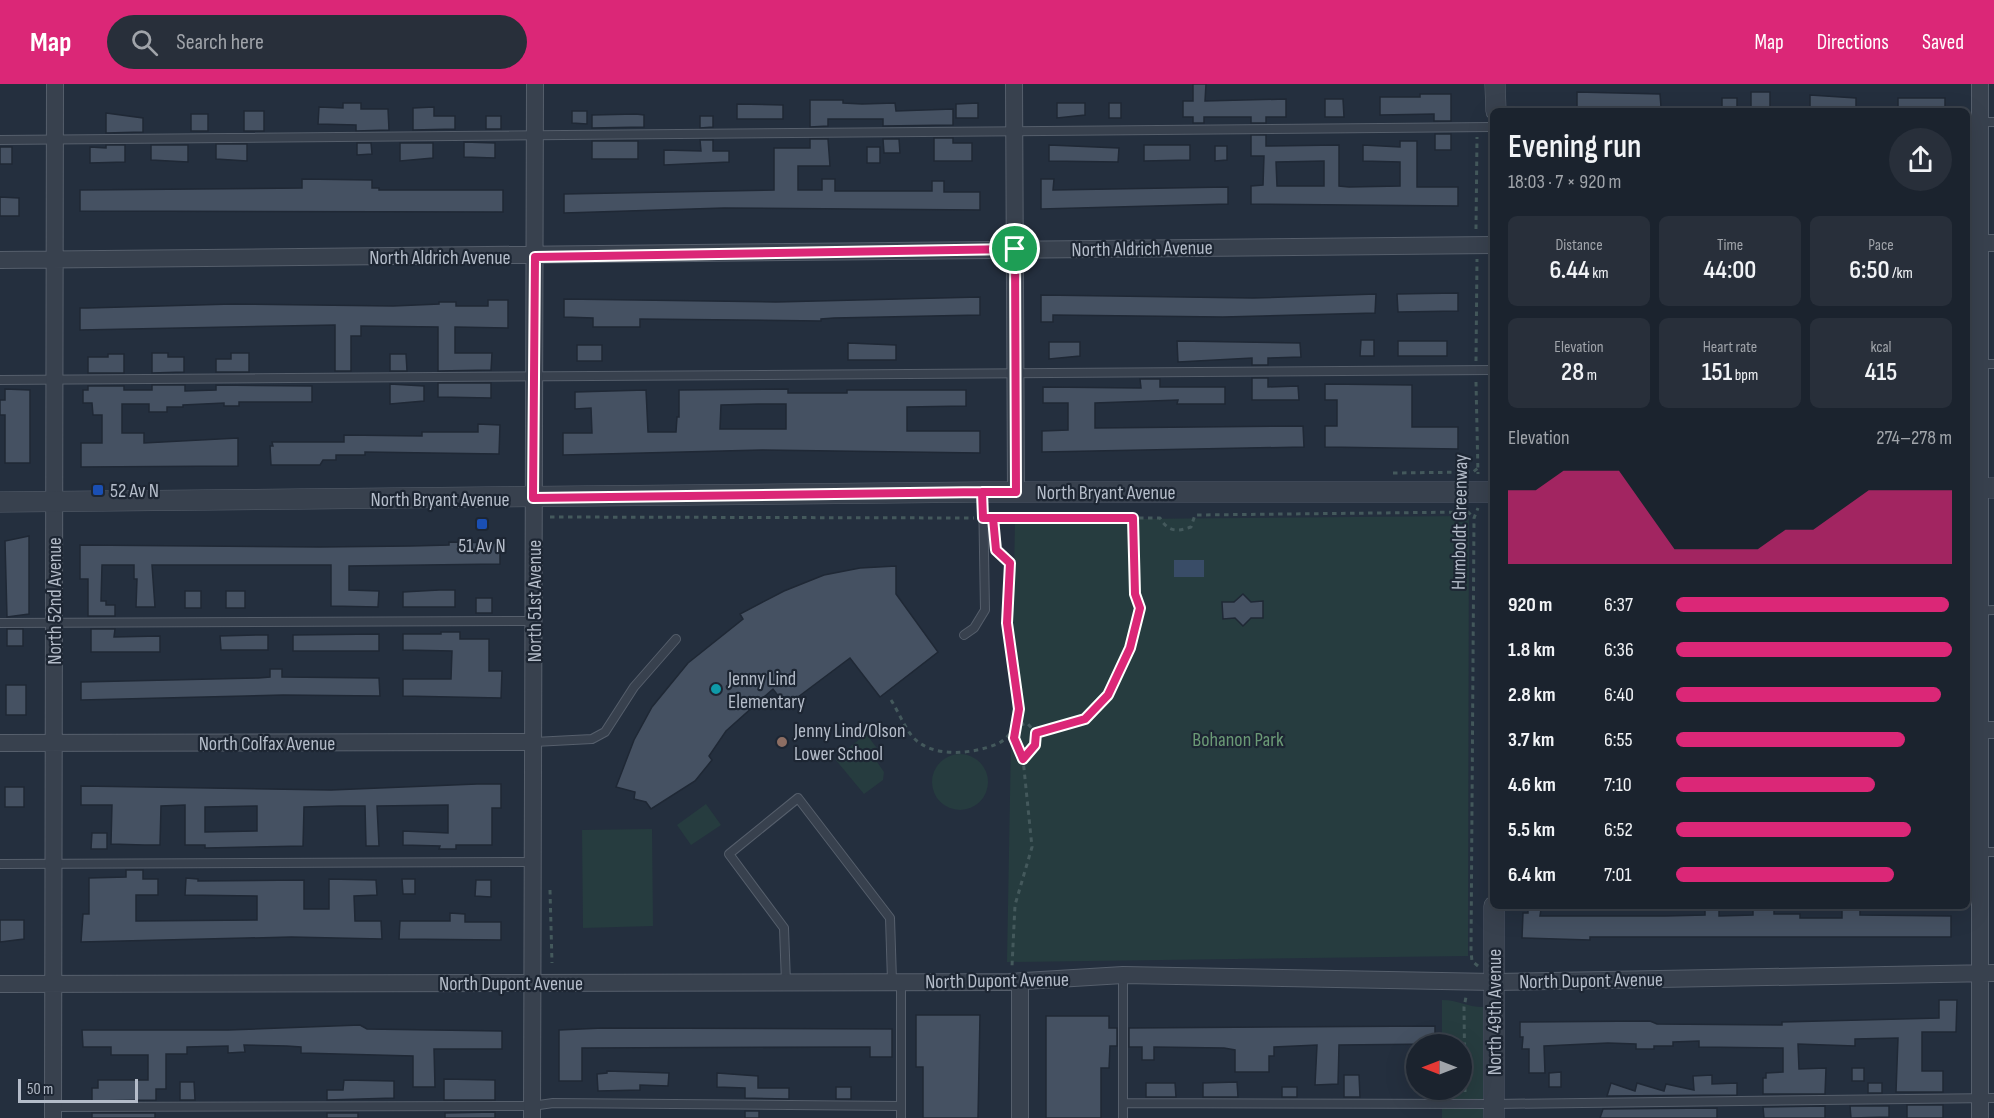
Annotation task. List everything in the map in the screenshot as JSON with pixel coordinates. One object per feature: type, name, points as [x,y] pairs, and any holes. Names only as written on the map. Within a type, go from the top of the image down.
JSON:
[{"type":"street","name":"North 52nd Avenue","points":[[53,1112],[55,84]]},
{"type":"street","name":"North 51st Avenue","points":[[532,1112],[535,84]]},
{"type":"street","points":[[1014,84],[1016,492]]},
{"type":"street","points":[[1495,84],[1496,108]]},
{"type":"street","points":[[1980,84],[1980,852],[1986,973],[1987,1098],[1980,1118]]},
{"type":"street","name":"North Aldrich Avenue","points":[[0,260],[535,257],[1015,249],[1485,245]]},
{"type":"street","name":"North Bryant Avenue","points":[[0,502],[982,492],[1484,492]]},
{"type":"street","name":"North Colfax Avenue","points":[[0,744],[534,742]]},
{"type":"street","name":"North 49th Avenue","points":[[1494,909],[1494,1111]]},
{"type":"street","name":"North Dupont Avenue","points":[[0,984],[1020,982],[1123,975],[1494,982],[1986,973]]},
{"type":"street","points":[[1020,982],[1020,1118]]},
{"type":"lane","points":[[0,140],[1014,133],[1490,127]]},
{"type":"lane","points":[[0,380],[1490,370]]},
{"type":"lane","points":[[964,635],[974,628],[986,610],[982,492]]},
{"type":"lane","points":[[0,623],[534,621]]},
{"type":"lane","points":[[534,742],[592,740],[605,732],[634,687],[676,639]]},
{"type":"lane","points":[[786,983],[784,928],[729,854],[798,798],[890,918],[897,981],[901,1118]]},
{"type":"lane","points":[[0,864],[534,862]]},
{"type":"lane","points":[[1123,975],[1123,1118]]},
{"type":"lane","points":[[1123,1103],[1466,1104],[1494,1111],[1987,1098]]},
{"type":"lane","points":[[53,1112],[532,1112],[553,1103],[901,1106]]},
{"type":"path","name":"Humboldt Greenway","points":[[1472,961],[1473,518],[1484,492],[1476,454],[1476,370],[1485,245],[1477,127]]},
{"type":"path","points":[[994,529],[993,518],[1160,518],[1166,528],[1178,532],[1191,528],[1195,515],[1468,512],[1473,518]]},
{"type":"path","points":[[552,518],[983,518]]},
{"type":"path","points":[[1036,733],[1085,719],[1108,695],[1130,648],[1140,608],[1135,594],[1133,518]]},
{"type":"path","points":[[995,540],[996,550],[1010,563],[1007,623],[1019,709],[1014,738],[1023,759],[1032,847],[1015,905],[1012,966]]},
{"type":"path","points":[[891,700],[913,737],[927,748],[974,751],[999,743],[1017,726],[1027,723],[1036,733],[1035,745],[1023,759]]},
{"type":"path","points":[[1466,998],[1464,1007],[1466,1104]]},
{"type":"green space","name":"Bohanon Park","points":[[1469,516],[1468,956],[1007,962],[1015,520]]},
{"type":"green space","points":[[866,734],[880,752],[875,759],[884,772],[883,780],[864,794],[835,759]]},
{"type":"green space","points":[[960,754],[971,756],[980,762],[986,771],[988,782],[986,793],[980,802],[971,808],[960,810],[949,808],[940,802],[934,793],[932,782],[934,771],[940,762],[949,756]]},
{"type":"green space","points":[[706,804],[721,825],[691,845],[677,825]]},
{"type":"green space","points":[[652,829],[653,926],[583,928],[582,830]]},
{"type":"green space","points":[[1442,1000],[1483,1007],[1483,1118],[1442,1118],[1442,1100],[1472,1100],[1472,1034],[1442,1034]]},
{"type":"water","points":[[1174,560],[1204,560],[1204,577],[1174,577]]},
{"type":"building","points":[[1193,84],[1206,84],[1205,101],[1286,99],[1286,117],[1266,117],[1266,123],[1251,123],[1251,117],[1204,117],[1204,123],[1193,123],[1193,117],[1183,117],[1183,101],[1193,101]]},
{"type":"building","points":[[1577,92],[1660,94],[1661,107],[1577,108]]},
{"type":"building","points":[[1751,92],[1770,92],[1770,108],[1751,108]]},
{"type":"building","points":[[1420,94],[1451,94],[1451,121],[1434,121],[1434,114],[1380,115],[1380,97],[1420,97]]},
{"type":"building","points":[[1810,95],[1856,98],[1856,108],[1810,108]]},
{"type":"building","points":[[1722,98],[1737,98],[1737,108],[1722,108]]},
{"type":"building","points":[[1898,98],[1945,98],[1945,108],[1898,108]]},
{"type":"building","points":[[1325,99],[1343,99],[1344,117],[1325,117]]},
{"type":"building","points":[[810,100],[843,100],[843,103],[862,104],[895,103],[896,111],[953,109],[953,125],[883,126],[883,119],[828,119],[828,126],[810,127]]},
{"type":"building","points":[[343,103],[361,103],[361,109],[388,109],[389,130],[356,131],[356,125],[318,124],[319,107],[343,108]]},
{"type":"building","points":[[978,103],[978,118],[956,118],[956,104]]},
{"type":"building","points":[[1057,103],[1085,103],[1085,115],[1057,118]]},
{"type":"building","points":[[1109,103],[1121,103],[1121,118],[1109,118]]},
{"type":"building","points":[[737,104],[783,105],[783,119],[737,119]]},
{"type":"building","points":[[434,107],[434,116],[455,116],[455,129],[413,130],[413,108]]},
{"type":"building","points":[[244,111],[264,111],[264,131],[244,131]]},
{"type":"building","points":[[572,111],[587,111],[587,124],[572,123]]},
{"type":"building","points":[[106,113],[143,118],[143,132],[106,133]]},
{"type":"building","points":[[191,114],[208,114],[208,131],[191,131]]},
{"type":"building","points":[[592,115],[644,115],[644,127],[592,128]]},
{"type":"building","points":[[486,116],[501,116],[501,129],[486,129]]},
{"type":"building","points":[[700,116],[713,116],[713,127],[700,128]]},
{"type":"building","points":[[1435,134],[1451,134],[1451,150],[1435,150]]},
{"type":"building","points":[[1251,135],[1266,135],[1266,146],[1339,145],[1339,186],[1400,186],[1400,162],[1363,161],[1363,145],[1400,147],[1400,141],[1417,141],[1417,187],[1458,187],[1458,206],[1251,204],[1251,186],[1263,185],[1264,156],[1251,156]],"holes":[[[1324,161],[1324,186],[1277,186],[1276,162]]]},
{"type":"building","points":[[934,138],[953,138],[953,143],[972,143],[972,161],[934,161]]},
{"type":"building","points":[[810,139],[828,139],[830,166],[798,166],[798,190],[822,190],[822,179],[835,179],[835,191],[932,191],[932,181],[944,181],[944,192],[980,192],[980,210],[724,208],[564,213],[564,194],[774,190],[774,148],[810,148]]},
{"type":"building","points":[[883,139],[899,139],[900,153],[884,153]]},
{"type":"building","points":[[700,140],[713,140],[713,151],[729,151],[729,162],[664,165],[664,150],[701,151]]},
{"type":"building","points":[[592,141],[638,141],[638,159],[592,159]]},
{"type":"building","points":[[464,142],[495,143],[495,158],[464,157]]},
{"type":"building","points":[[357,143],[371,143],[372,154],[357,155]]},
{"type":"building","points":[[400,143],[433,143],[433,158],[400,161]]},
{"type":"building","points":[[216,144],[247,144],[247,161],[216,159]]},
{"type":"building","points":[[106,145],[125,145],[125,162],[90,163],[90,147],[106,148]]},
{"type":"building","points":[[151,145],[188,145],[188,162],[151,160]]},
{"type":"building","points":[[1049,145],[1119,148],[1118,162],[1049,161]]},
{"type":"building","points":[[1144,145],[1190,145],[1190,160],[1144,161]]},
{"type":"building","points":[[1215,146],[1227,146],[1227,160],[1215,161]]},
{"type":"building","points":[[0,147],[12,147],[12,164],[0,164]]},
{"type":"building","points":[[867,147],[880,147],[880,163],[867,163]]},
{"type":"building","points":[[302,179],[372,180],[372,188],[379,188],[379,190],[503,190],[503,212],[80,211],[80,190],[302,188]]},
{"type":"building","points":[[1041,179],[1054,179],[1053,190],[1228,187],[1228,204],[1041,209]]},
{"type":"building","points":[[0,197],[19,198],[19,216],[0,216]]},
{"type":"building","points":[[1458,293],[1458,311],[1398,312],[1397,294]]},
{"type":"building","points":[[1376,294],[1375,313],[1223,317],[1053,315],[1053,322],[1041,322],[1041,295],[1253,298]]},
{"type":"building","points":[[980,297],[980,315],[834,318],[821,319],[821,321],[640,319],[640,327],[593,327],[593,318],[564,317],[564,299],[776,302]]},
{"type":"building","points":[[488,300],[508,300],[508,328],[455,327],[455,353],[492,353],[491,370],[438,371],[438,327],[361,326],[361,336],[351,336],[351,371],[335,371],[335,325],[80,330],[80,308],[233,304],[393,306],[439,304],[439,302],[456,302],[456,306],[488,306]]},
{"type":"building","points":[[1361,340],[1374,340],[1374,356],[1360,356]]},
{"type":"building","points":[[1177,341],[1300,343],[1301,357],[1268,358],[1268,365],[1252,365],[1252,358],[1178,362]]},
{"type":"building","points":[[1398,341],[1447,341],[1447,356],[1398,356]]},
{"type":"building","points":[[1049,342],[1080,342],[1080,356],[1049,359]]},
{"type":"building","points":[[848,343],[896,345],[896,360],[848,360]]},
{"type":"building","points":[[577,345],[602,345],[602,361],[577,361]]},
{"type":"building","points":[[152,353],[168,353],[168,357],[184,357],[184,372],[152,373]]},
{"type":"building","points":[[231,353],[249,353],[249,372],[216,372],[216,359],[231,359]]},
{"type":"building","points":[[108,354],[124,354],[124,373],[88,373],[88,357],[108,357]]},
{"type":"building","points":[[390,354],[406,354],[407,371],[390,371]]},
{"type":"building","points":[[1252,378],[1268,378],[1268,387],[1298,386],[1299,400],[1252,400]]},
{"type":"building","points":[[1140,379],[1160,379],[1160,387],[1225,387],[1225,404],[1177,404],[1178,400],[1095,403],[1095,428],[1303,426],[1304,447],[1042,452],[1042,431],[1068,430],[1068,403],[1043,403],[1043,387],[1141,388]]},
{"type":"building","points":[[438,383],[491,383],[491,398],[438,397]]},
{"type":"building","points":[[390,384],[424,386],[424,401],[390,404]]},
{"type":"building","points":[[1325,384],[1412,385],[1412,427],[1458,427],[1458,449],[1325,447],[1325,426],[1337,426],[1337,400],[1325,400]]},
{"type":"building","points":[[152,385],[185,385],[185,391],[216,390],[216,385],[312,386],[312,402],[239,402],[239,406],[224,406],[224,403],[183,405],[183,407],[167,407],[167,412],[149,412],[149,404],[122,404],[122,433],[144,433],[144,443],[238,438],[238,466],[81,467],[81,443],[102,443],[102,415],[93,415],[92,403],[83,403],[83,390],[88,390],[88,386],[124,386],[124,390],[152,390]]},
{"type":"building","points":[[5,389],[30,390],[30,463],[5,463],[5,415],[0,415],[0,400],[5,400]]},
{"type":"building","points":[[788,389],[788,393],[847,393],[847,390],[966,390],[966,406],[907,407],[907,431],[980,431],[980,453],[762,450],[563,455],[563,433],[592,433],[591,408],[575,409],[575,392],[646,390],[648,432],[676,432],[677,417],[679,417],[679,390]],"holes":[[[786,404],[786,429],[720,429],[721,405]]]},
{"type":"building","points":[[478,424],[500,425],[499,454],[365,452],[365,455],[336,455],[336,460],[323,460],[320,465],[271,465],[270,446],[273,446],[272,442],[344,442],[344,435],[422,436],[422,432],[478,432]]},
{"type":"building","points":[[29,536],[29,614],[7,617],[5,541]]},
{"type":"building","points":[[449,542],[500,543],[500,564],[349,566],[349,590],[379,591],[378,607],[331,606],[331,565],[152,565],[155,607],[136,607],[137,579],[134,579],[134,565],[102,565],[101,601],[106,601],[106,605],[115,605],[115,616],[88,616],[88,579],[80,579],[80,545],[320,547],[449,545]]},
{"type":"building","name":"Jenny Lind Elementary","points":[[896,566],[896,594],[938,652],[880,697],[850,658],[786,706],[773,689],[726,731],[709,756],[712,760],[695,781],[651,809],[646,802],[634,799],[635,792],[616,787],[634,740],[652,707],[688,663],[743,619],[740,614],[784,591],[824,575],[860,568]]},
{"type":"building","points":[[455,590],[455,607],[403,607],[403,592]]},
{"type":"building","points":[[185,591],[201,591],[201,608],[185,608]]},
{"type":"building","points":[[226,591],[245,591],[245,608],[226,608]]},
{"type":"building","points":[[1243,594],[1251,602],[1263,601],[1263,618],[1251,618],[1243,626],[1235,618],[1223,619],[1222,602],[1234,602]]},
{"type":"building","points":[[476,598],[492,598],[492,613],[476,613]]},
{"type":"building","points":[[7,629],[23,629],[23,646],[7,646]]},
{"type":"building","points":[[91,629],[115,629],[114,637],[160,636],[160,652],[91,652]]},
{"type":"building","points":[[441,632],[460,632],[460,639],[489,639],[489,671],[502,671],[501,698],[403,696],[403,679],[451,679],[452,651],[403,650],[403,634],[441,634]]},
{"type":"building","points":[[379,634],[379,651],[293,651],[293,635]]},
{"type":"building","points":[[268,635],[268,650],[221,650],[220,636]]},
{"type":"building","points":[[270,669],[282,669],[282,677],[379,678],[380,696],[283,695],[81,700],[81,682],[258,678],[270,677]]},
{"type":"building","points":[[6,685],[26,685],[26,715],[6,715]]},
{"type":"building","points":[[501,784],[501,808],[492,808],[492,845],[456,845],[456,849],[439,849],[440,846],[403,845],[403,831],[448,833],[448,805],[377,806],[379,846],[366,846],[365,806],[340,806],[304,807],[303,846],[205,848],[205,845],[185,845],[185,805],[161,806],[160,845],[144,845],[111,844],[112,805],[81,805],[81,786],[331,790]],"holes":[[[257,806],[257,831],[205,832],[205,807]]]},
{"type":"building","points":[[5,787],[24,787],[24,807],[5,807]]},
{"type":"building","points":[[92,833],[107,833],[107,849],[91,849]]},
{"type":"building","points":[[126,870],[143,870],[143,879],[158,879],[158,895],[136,895],[136,921],[257,920],[257,896],[185,895],[186,878],[198,879],[198,881],[304,880],[304,909],[329,909],[329,879],[376,880],[377,895],[354,896],[355,921],[381,921],[382,939],[291,937],[81,942],[83,914],[89,914],[89,878],[126,877]]},
{"type":"building","points":[[402,879],[415,879],[415,894],[403,894]]},
{"type":"building","points":[[476,880],[491,880],[491,897],[475,896]]},
{"type":"building","points":[[1528,909],[1541,909],[1540,916],[1705,915],[1705,909],[1719,909],[1719,916],[1753,915],[1753,909],[1774,909],[1774,914],[1800,914],[1800,918],[1842,918],[1842,909],[1860,909],[1860,915],[1951,916],[1951,937],[1590,937],[1590,940],[1522,938],[1523,913],[1528,913]]},
{"type":"building","points":[[450,913],[465,914],[465,922],[501,922],[501,940],[399,939],[400,921],[450,921]]},
{"type":"building","points":[[0,920],[24,920],[24,939],[0,942]]},
{"type":"building","points":[[1939,1000],[1957,1000],[1956,1032],[1922,1032],[1922,1071],[1943,1071],[1943,1092],[1896,1092],[1898,1038],[1855,1039],[1855,1046],[1798,1044],[1799,1069],[1826,1068],[1825,1094],[1763,1094],[1763,1078],[1766,1078],[1766,1073],[1783,1072],[1783,1048],[1699,1047],[1699,1041],[1673,1042],[1673,1046],[1654,1046],[1654,1049],[1636,1049],[1636,1044],[1608,1043],[1544,1046],[1545,1073],[1529,1073],[1529,1049],[1522,1049],[1523,1037],[1520,1037],[1520,1022],[1650,1021],[1657,1024],[1782,1025],[1782,1022],[1939,1018]]},
{"type":"building","points":[[916,1015],[980,1015],[978,1118],[923,1118],[923,1067],[916,1067]]},
{"type":"building","points":[[1046,1016],[1109,1016],[1109,1028],[1117,1028],[1117,1046],[1110,1046],[1109,1068],[1101,1068],[1101,1118],[1046,1118]]},
{"type":"building","points":[[360,1025],[367,1029],[502,1031],[502,1049],[434,1049],[435,1087],[413,1087],[413,1056],[301,1053],[301,1047],[287,1046],[244,1045],[245,1052],[228,1053],[228,1046],[187,1047],[187,1054],[166,1054],[166,1089],[156,1089],[156,1100],[92,1101],[92,1088],[98,1088],[98,1080],[148,1080],[148,1055],[111,1055],[111,1047],[83,1047],[82,1030],[228,1030]]},
{"type":"building","points":[[1435,1026],[1435,1034],[1406,1034],[1406,1044],[1339,1045],[1338,1084],[1315,1085],[1317,1045],[1274,1047],[1274,1056],[1269,1056],[1269,1072],[1235,1072],[1235,1050],[1224,1048],[1154,1047],[1154,1060],[1142,1060],[1142,1047],[1129,1047],[1129,1028]]},
{"type":"building","points":[[603,1028],[892,1029],[892,1057],[870,1057],[870,1047],[582,1048],[582,1081],[559,1081],[559,1030]]},
{"type":"building","points":[[1852,1068],[1864,1068],[1864,1081],[1852,1081]]},
{"type":"building","points":[[607,1071],[669,1073],[668,1086],[640,1085],[640,1090],[598,1091],[597,1074],[607,1073]]},
{"type":"building","points":[[1561,1072],[1561,1087],[1549,1087],[1549,1073]]},
{"type":"building","points":[[717,1073],[758,1076],[758,1088],[789,1088],[789,1099],[745,1098],[745,1088],[717,1087]]},
{"type":"building","points":[[1344,1075],[1359,1075],[1360,1097],[1344,1097]]},
{"type":"building","points":[[1712,1075],[1712,1084],[1737,1083],[1737,1095],[1607,1096],[1611,1083],[1635,1091],[1637,1083],[1664,1091],[1666,1084],[1694,1090],[1693,1076]]},
{"type":"building","points":[[444,1079],[495,1080],[495,1100],[444,1100]]},
{"type":"building","points":[[344,1080],[394,1081],[394,1098],[327,1100],[327,1090],[343,1090]]},
{"type":"building","points":[[180,1082],[194,1082],[195,1100],[180,1100]]},
{"type":"building","points":[[1237,1082],[1238,1097],[1203,1097],[1203,1083]]},
{"type":"building","points":[[1146,1083],[1175,1083],[1176,1097],[1146,1097]]},
{"type":"building","points":[[1868,1083],[1882,1083],[1882,1093],[1868,1093]]},
{"type":"building","points":[[836,1087],[851,1087],[851,1099],[836,1099]]},
{"type":"building","points":[[1282,1087],[1297,1087],[1297,1097],[1282,1097]]},
{"type":"building","points":[[1907,1105],[1943,1105],[1943,1118],[1907,1118]]},
{"type":"building","points":[[1825,1106],[1825,1118],[1764,1118],[1763,1107]]},
{"type":"building","points":[[1850,1106],[1889,1106],[1889,1117],[1851,1118]]},
{"type":"building","points":[[1717,1108],[1717,1118],[1600,1118],[1603,1109]]},
{"type":"building","points":[[745,1111],[759,1111],[759,1118],[745,1118]]},
{"type":"building","points":[[495,1112],[495,1118],[445,1118],[445,1113]]},
{"type":"building","points":[[92,1113],[155,1113],[155,1118],[92,1118]]},
{"type":"building","points":[[327,1113],[358,1113],[358,1118],[327,1118]]},
{"type":"place","name":"52 Av N","points":[[98,490]]},
{"type":"place","name":"51 Av N","points":[[482,524]]},
{"type":"place","name":"Jenny Lind Elementary","points":[[716,689]]},
{"type":"place","name":"Jenny Lind/Olson Lower School","points":[[782,742]]},
{"type":"route","points":[[1015,249],[535,257],[533,498],[982,492],[983,518],[993,518],[996,550],[1010,563],[1007,623],[1019,709],[1014,738],[1023,759],[1035,745],[1036,733],[1085,719],[1108,695],[1130,648],[1140,608],[1135,594],[1133,518],[1063,518],[993,518],[983,518],[982,492],[1016,492],[1015,249]]}]
